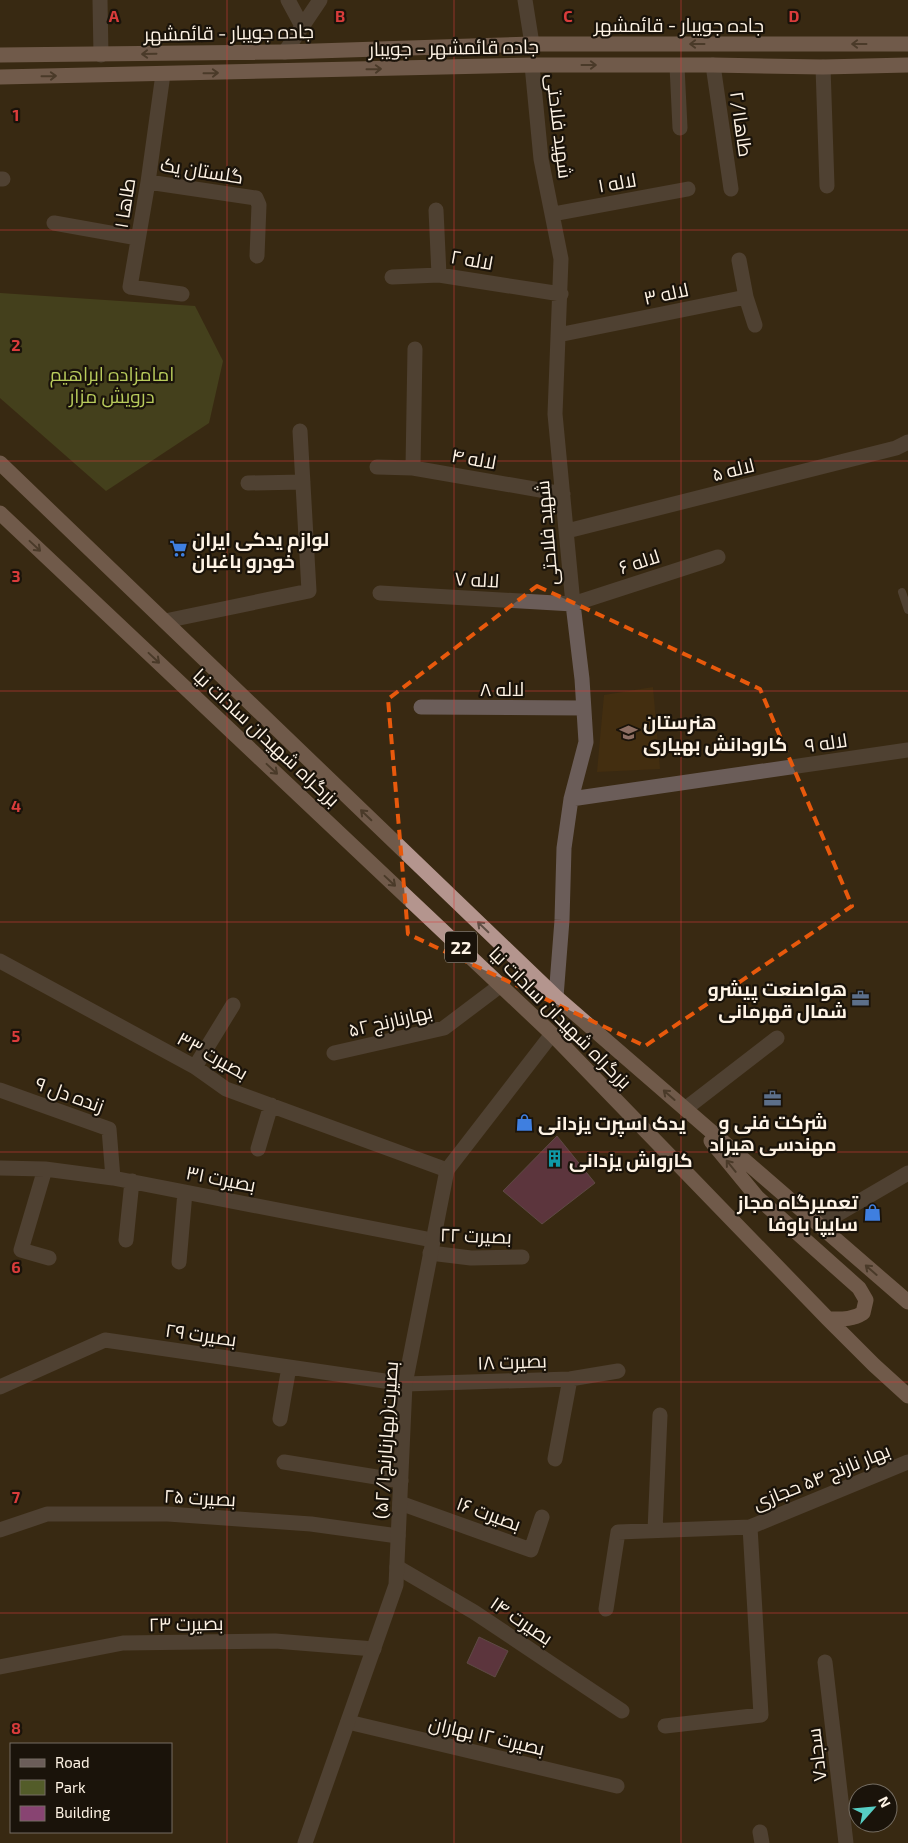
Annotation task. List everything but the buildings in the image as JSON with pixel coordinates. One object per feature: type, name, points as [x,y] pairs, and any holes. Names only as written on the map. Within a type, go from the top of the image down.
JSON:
[{"type":"highway","name":"جاده جویبار - قائمشهر","points":[[0,55],[285,52],[532,44],[908,44]]},
{"type":"highway","name":"جاده قائمشهر - جویبار","points":[[0,77],[532,65],[823,67],[908,65]]},
{"type":"highway","name":"بزرگراه شهیدان سادات نیا","points":[[0,463],[556,997],[908,1301]]},
{"type":"highway","name":"بزرگراه شهیدان سادات نیا","points":[[0,513],[552,1034],[828,1319],[908,1396]]},
{"type":"highway","points":[[685,1109],[757,1197],[859,1288],[866,1300],[863,1313],[848,1319],[828,1319]]},
{"type":"street","points":[[100,0],[102,55]]},
{"type":"street","points":[[288,0],[302,26]]},
{"type":"street","points":[[285,52],[320,0]]},
{"type":"street","points":[[525,0],[532,44]]},
{"type":"street","name":"شهید فلاحتی","points":[[532,65],[541,160],[561,259],[555,414],[582,678],[586,742],[571,799],[564,848],[562,920],[556,997]]},
{"type":"street","name":"طاها۲/۱","points":[[713,65],[731,189]]},
{"type":"street","points":[[677,66],[680,128]]},
{"type":"street","points":[[823,67],[827,186]]},
{"type":"street","name":"طاها ۱","points":[[163,74],[148,182],[130,287],[182,294]]},
{"type":"street","name":"گلستان یک","points":[[148,182],[256,198],[259,205],[257,256]]},
{"type":"street","name":"لاله ۱","points":[[553,214],[688,189]]},
{"type":"street","name":"لاله ۲","points":[[436,210],[439,275],[561,294]]},
{"type":"street","points":[[54,223],[138,238]]},
{"type":"street","points":[[739,260],[746,296],[755,325]]},
{"type":"street","points":[[392,277],[439,275]]},
{"type":"street","name":"لاله ۳","points":[[558,335],[746,296]]},
{"type":"street","points":[[413,468],[415,349]]},
{"type":"street","points":[[165,621],[309,590],[300,431]]},
{"type":"street","name":"لاله ۵","points":[[567,531],[896,448],[908,442]]},
{"type":"street","name":"لاله ۴","points":[[377,467],[413,468],[563,494]]},
{"type":"street","points":[[248,483],[303,482]]},
{"type":"street","name":"لاله ۶","points":[[573,604],[718,557]]},
{"type":"street","name":"لاله ۷","points":[[380,593],[573,604]]},
{"type":"street","name":"لاله ۸","points":[[421,707],[584,708]]},
{"type":"street","name":"لاله ۹","points":[[571,799],[908,750]]},
{"type":"street","name":"بصیرت ۳۳","points":[[0,960],[195,1067],[226,1089],[447,1170]]},
{"type":"street","name":"بهارنارنج ۵۲","points":[[334,1053],[444,1028],[501,985]]},
{"type":"street","points":[[195,1067],[233,1005]]},
{"type":"street","name":"بصیرت(بهارنارنج۵۲/۱)","points":[[305,1843],[396,1585],[406,1384],[447,1170],[552,1034]]},
{"type":"street","points":[[685,1109],[777,1038]]},
{"type":"street","name":"زنده دل ۹","points":[[0,1090],[108,1129],[113,1178]]},
{"type":"street","points":[[258,1149],[271,1105]]},
{"type":"street","name":"بصیرت ۳۱","points":[[0,1168],[45,1169],[132,1181],[431,1247]]},
{"type":"street","points":[[45,1169],[21,1250],[49,1258]]},
{"type":"street","points":[[819,1225],[908,1174]]},
{"type":"street","points":[[126,1240],[132,1181]]},
{"type":"street","points":[[179,1262],[185,1192]]},
{"type":"street","name":"بصیرت ۲۲","points":[[431,1247],[471,1258],[522,1257]]},
{"type":"street","name":"بصیرت ۲۹","points":[[0,1387],[105,1340],[406,1384]]},
{"type":"street","points":[[280,1419],[288,1367]]},
{"type":"street","name":"بصیرت ۱۸","points":[[406,1384],[570,1379],[618,1371]]},
{"type":"street","points":[[555,1459],[570,1379]]},
{"type":"street","points":[[655,1531],[660,1415]]},
{"type":"street","points":[[284,1462],[401,1482]]},
{"type":"street","name":"بهار نارنج ۵۴ حجازی","points":[[606,1609],[618,1532],[750,1527],[908,1462]]},
{"type":"street","name":"بصیرت ۱۶","points":[[400,1503],[531,1550],[542,1517]]},
{"type":"street","name":"بصیرت ۲۵","points":[[0,1530],[47,1514],[168,1514],[311,1524],[398,1536]]},
{"type":"street","points":[[665,1726],[761,1715],[750,1527]]},
{"type":"street","name":"بصیرت ۱۴","points":[[397,1566],[490,1630],[622,1711]]},
{"type":"street","name":"بصیرت ۲۳","points":[[0,1667],[123,1643],[275,1642],[374,1649]]},
{"type":"street","name":"سجاد۷","points":[[825,1662],[846,1843]]},
{"type":"street","name":"بصیرت ۱۲ بهاران","points":[[348,1722],[617,1786]]},
{"type":"lane","points":[[902,592],[908,610]]},
{"type":"highlighted area","points":[[537,586],[760,689],[852,906],[645,1046],[408,934],[388,699]]},
{"type":"shaded area","name":"هنرستان کارودانش بهیاری","points":[[653,687],[660,769],[597,772],[604,695]]},
{"type":"green space","name":"امامزاده ابراهیم درویش مزار","points":[[0,293],[195,306],[223,361],[209,423],[106,491],[0,398]]},
{"type":"place","name":"لوازم یدکی ایران خودرو باغبان","points":[[178,549]]},
{"type":"place","name":"هنرستان کارودانش بهیاری","points":[[629,732]]},
{"type":"place","name":"هواصنعت پیشرو شمال قهرمانی","points":[[861,999]]},
{"type":"place","name":"شرکت فنی و مهندسی هیراد","points":[[773,1098]]},
{"type":"place","name":"یدک اسپرت یزدانی","points":[[524,1122]]},
{"type":"place","name":"کارواش یزدانی","points":[[555,1159]]},
{"type":"place","name":"تعمیرگاه مجاز سایپا باوفا","points":[[872,1212]]}]
